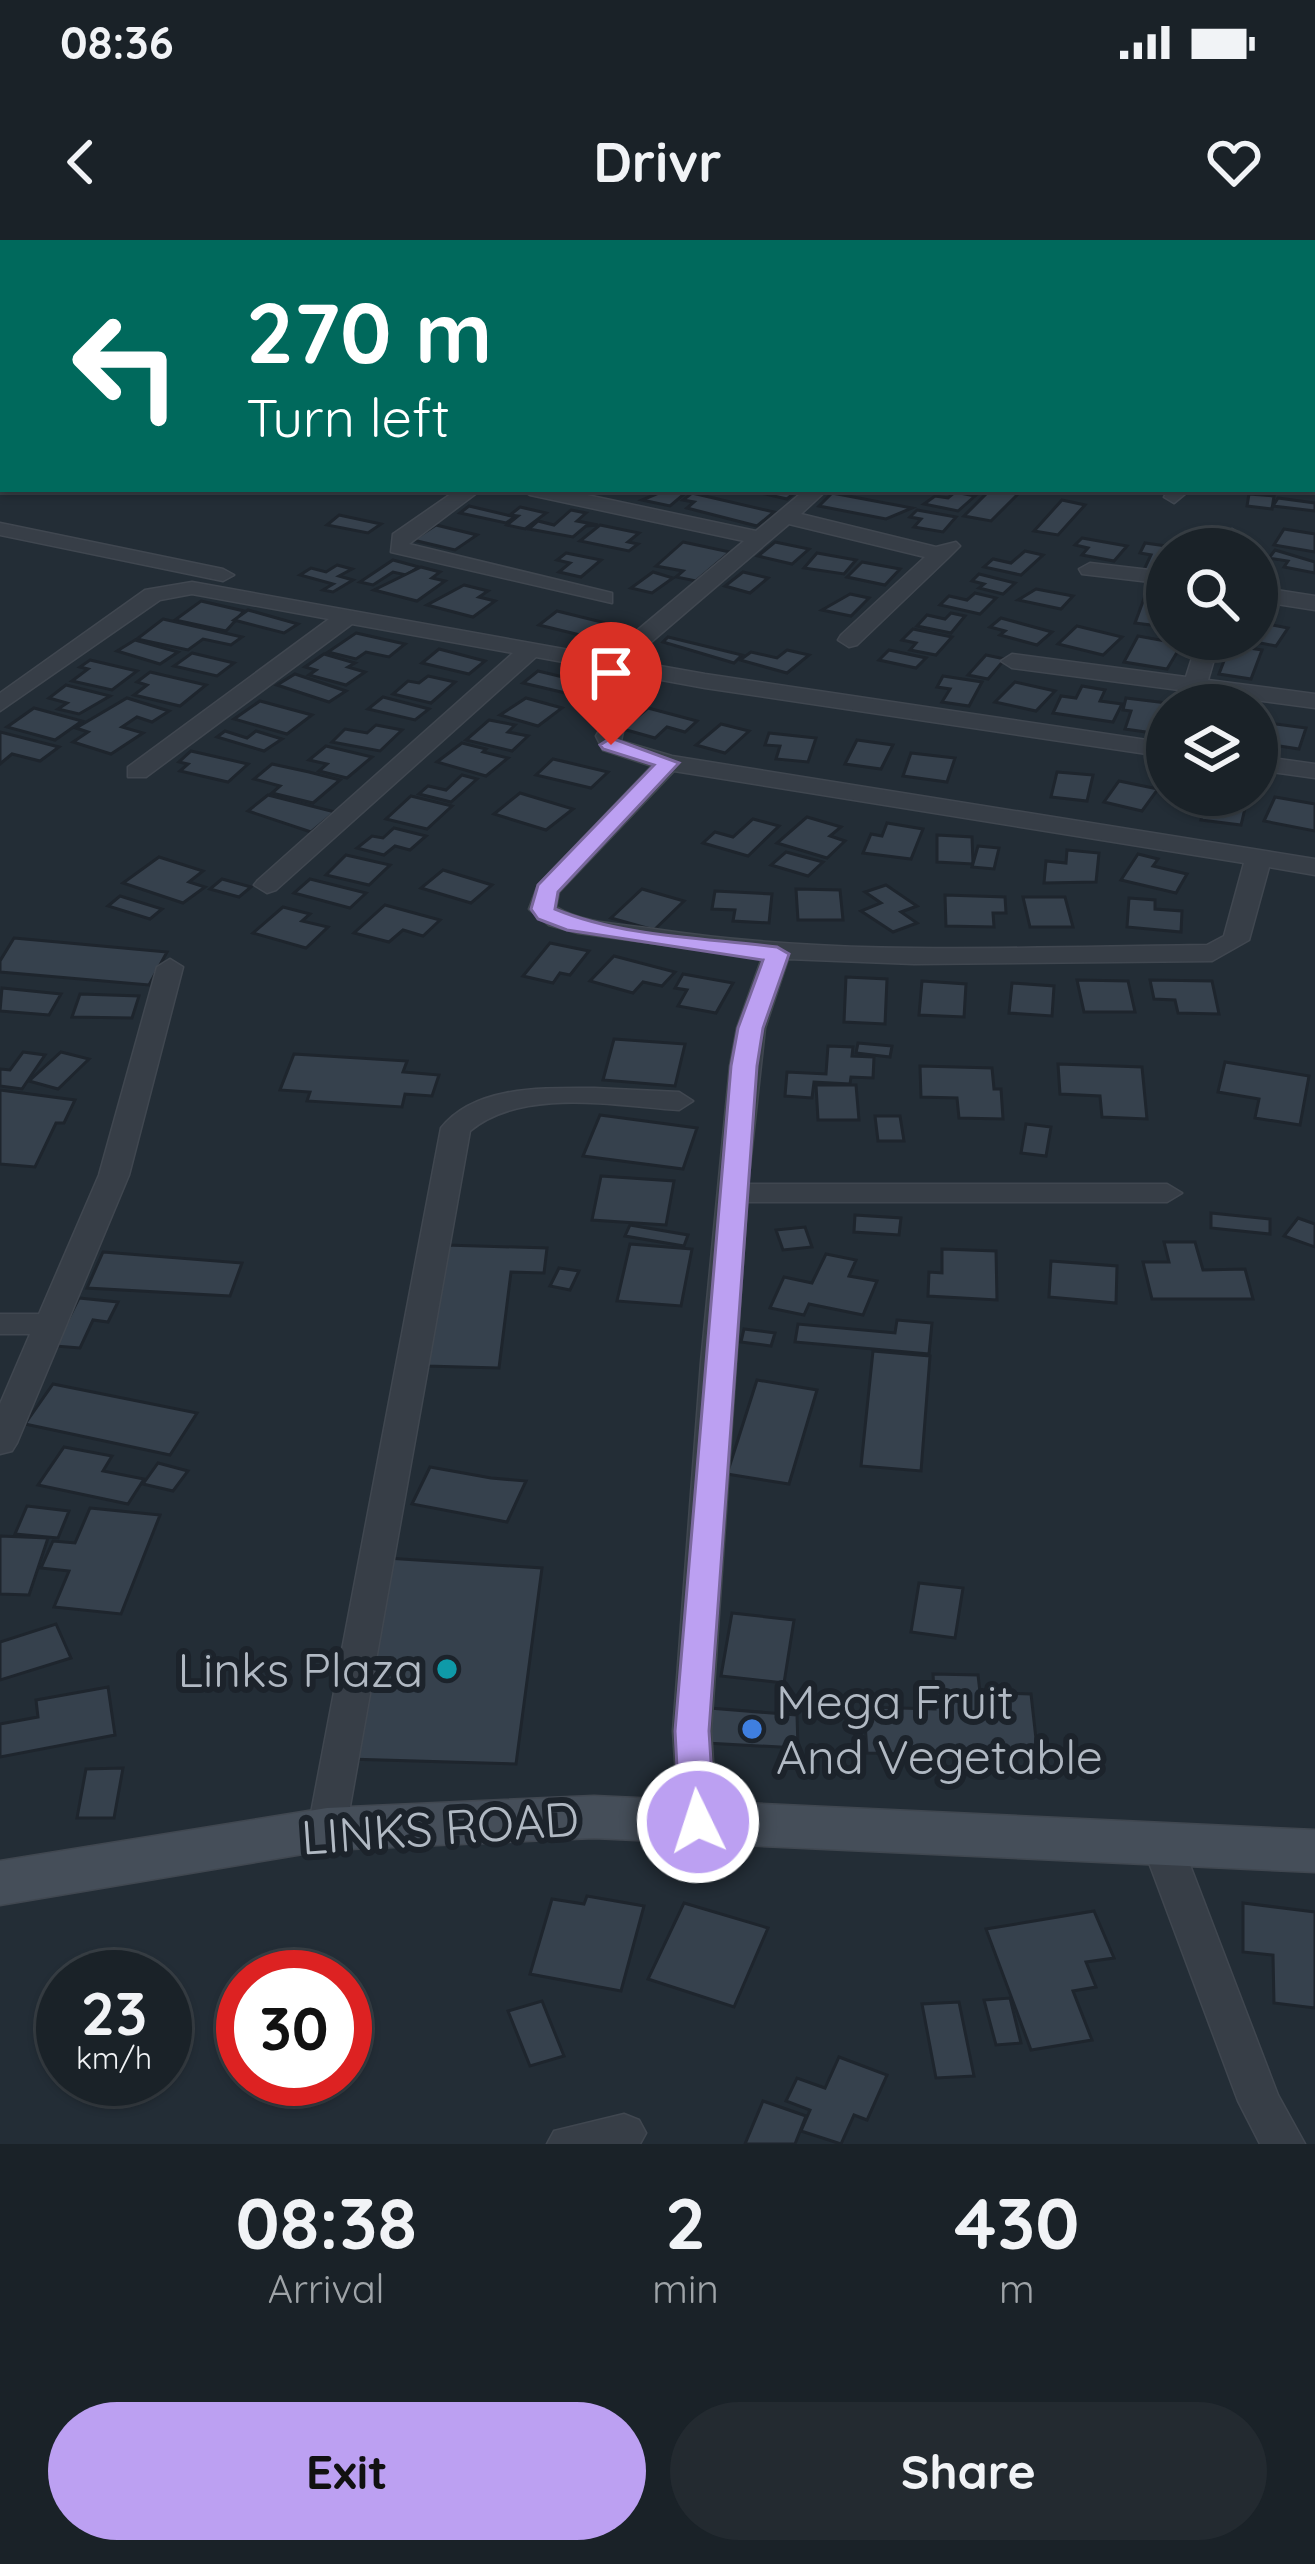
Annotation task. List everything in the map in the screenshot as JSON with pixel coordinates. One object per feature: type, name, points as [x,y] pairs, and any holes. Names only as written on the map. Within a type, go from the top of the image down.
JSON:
[{"type":"main road","name":"LINKS ROAD","points":[[0,1882],[327,1829],[594,1816],[1315,1851]]},
{"type":"street","points":[[468,492],[400,538],[398,548],[604,598]]},
{"type":"street","points":[[544,492],[756,537]]},
{"type":"street","points":[[0,704],[127,611],[164,591],[204,590],[529,650],[628,660],[756,537],[814,492]]},
{"type":"street","points":[[783,516],[948,548],[849,640]]},
{"type":"street","points":[[0,529],[910,714],[1146,747]]},
{"type":"street","points":[[1090,569],[1146,576]]},
{"type":"street","points":[[1278,598],[1315,603]]},
{"type":"street","points":[[137,772],[348,616]]},
{"type":"street","points":[[267,885],[529,650]]},
{"type":"street","points":[[1012,661],[1196,684],[1203,660]]},
{"type":"street","points":[[1278,696],[1315,701]]},
{"type":"street","points":[[612,728],[611,745],[668,763],[1315,867]]},
{"type":"street","points":[[668,763],[547,890],[542,909],[567,922],[777,954],[1212,953],[1236,940],[1258,860]]},
{"type":"street","points":[[1278,766],[1315,771]]},
{"type":"street","points":[[698,1822],[692,1731],[717,1362],[746,1047],[777,954]]},
{"type":"street","points":[[0,1443],[114,1175],[170,967]]},
{"type":"street","points":[[327,1829],[456,1127],[483,1108],[522,1100],[679,1100]]},
{"type":"street","points":[[734,1193],[1167,1193]]},
{"type":"street","points":[[0,1324],[52,1324]]},
{"type":"street","points":[[1162,1844],[1259,2101],[1283,2144]]},
{"type":"street","points":[[568,2144],[624,2133]]},
{"type":"building","points":[[661,492],[687,492],[670,506],[642,500]]},
{"type":"building","points":[[757,492],[795,492],[787,499]]},
{"type":"building","points":[[955,492],[975,496],[958,511],[924,504],[935,496],[948,498]]},
{"type":"building","points":[[988,492],[1020,492],[991,521],[964,516]]},
{"type":"building","points":[[692,493],[774,512],[757,526],[687,508],[694,502],[683,500]]},
{"type":"building","points":[[832,493],[912,508],[886,519],[819,506]]},
{"type":"building","points":[[1249,494],[1274,496],[1272,509],[1247,506]]},
{"type":"building","points":[[1278,498],[1315,503],[1315,511],[1273,506]]},
{"type":"building","points":[[1062,500],[1085,505],[1058,535],[1034,531]]},
{"type":"building","points":[[469,506],[515,517],[506,523],[460,513]]},
{"type":"building","points":[[520,507],[546,513],[525,529],[507,525],[518,516],[510,515]]},
{"type":"building","points":[[571,510],[586,513],[577,521],[598,525],[586,526],[573,537],[529,529],[538,521],[554,525]]},
{"type":"building","points":[[917,510],[956,517],[943,532],[914,527],[921,519],[910,517]]},
{"type":"building","points":[[339,515],[381,524],[368,533],[327,525]]},
{"type":"building","points":[[436,525],[477,535],[455,550],[413,540]]},
{"type":"building","points":[[600,525],[639,533],[628,542],[638,544],[629,551],[580,541]]},
{"type":"building","points":[[1284,529],[1315,534],[1315,552],[1278,546]]},
{"type":"building","points":[[1082,538],[1127,546],[1114,561],[1082,555],[1088,548],[1075,545]]},
{"type":"building","points":[[683,542],[730,552],[696,581],[676,577],[683,571],[656,566]]},
{"type":"building","points":[[775,542],[809,549],[792,564],[758,556]]},
{"type":"building","points":[[1025,551],[1043,555],[1021,575],[984,567],[993,559],[1011,563]]},
{"type":"building","points":[[1278,551],[1315,562],[1315,573],[1284,567],[1288,561],[1278,559]]},
{"type":"building","points":[[566,553],[601,560],[581,577],[559,572],[570,563],[557,560]]},
{"type":"building","points":[[817,553],[856,560],[844,574],[804,568]]},
{"type":"building","points":[[393,560],[419,567],[406,575],[393,572],[373,585],[360,582]]},
{"type":"building","points":[[862,562],[900,569],[885,585],[847,577]]},
{"type":"building","points":[[337,565],[352,569],[339,576],[353,580],[333,592],[323,590],[333,584],[300,575],[311,568],[326,572]]},
{"type":"building","points":[[421,567],[440,572],[432,578],[445,581],[417,601],[374,590]]},
{"type":"building","points":[[653,572],[673,578],[652,593],[631,588]]},
{"type":"building","points":[[743,572],[768,578],[750,593],[725,586]]},
{"type":"building","points":[[979,574],[1015,583],[1003,594],[979,588],[984,584],[972,581]]},
{"type":"building","points":[[464,585],[488,591],[479,597],[495,601],[473,617],[427,605]]},
{"type":"building","points":[[1036,589],[1073,596],[1061,609],[1018,600]]},
{"type":"building","points":[[975,593],[996,598],[980,614],[940,605],[949,596],[967,600]]},
{"type":"building","points":[[850,594],[869,598],[851,616],[822,610]]},
{"type":"building","points":[[1145,596],[1146,596],[1146,624],[1135,623]]},
{"type":"building","points":[[201,601],[244,611],[226,631],[175,620]]},
{"type":"building","points":[[248,610],[298,624],[284,633],[234,620]]},
{"type":"building","points":[[557,611],[634,630],[617,644],[539,625]]},
{"type":"building","points":[[951,613],[965,616],[951,633],[917,626],[927,615],[945,619]]},
{"type":"building","points":[[1001,618],[1052,632],[1037,645],[1000,635],[1005,631],[990,627]]},
{"type":"building","points":[[163,619],[242,637],[231,645],[203,639],[188,650],[137,639]]},
{"type":"building","points":[[1077,626],[1122,637],[1103,655],[1058,644]]},
{"type":"building","points":[[913,629],[952,637],[936,655],[910,650],[916,643],[902,640]]},
{"type":"building","points":[[356,633],[405,644],[389,657],[366,652],[356,659],[328,652]]},
{"type":"building","points":[[1138,636],[1146,637],[1146,660],[1172,660],[1167,669],[1124,662]]},
{"type":"building","points":[[668,637],[742,655],[734,663],[663,642]]},
{"type":"building","points":[[135,640],[178,652],[160,664],[117,651]]},
{"type":"building","points":[[439,649],[485,661],[469,674],[422,663]]},
{"type":"building","points":[[787,650],[809,655],[787,673],[740,660],[751,652],[777,658]]},
{"type":"building","points":[[889,650],[926,658],[916,668],[879,660]]},
{"type":"building","points":[[192,653],[234,663],[217,676],[174,666]]},
{"type":"building","points":[[324,654],[355,663],[348,667],[365,672],[346,685],[309,675],[316,670],[305,667]]},
{"type":"building","points":[[986,655],[1005,659],[988,679],[968,675]]},
{"type":"building","points":[[90,660],[137,671],[112,690],[72,681],[88,669],[80,667]]},
{"type":"building","points":[[1224,660],[1258,660],[1251,679],[1219,674]]},
{"type":"building","points":[[538,671],[588,683],[574,695],[523,683]]},
{"type":"building","points":[[150,672],[206,685],[180,706],[134,695],[147,685],[137,682]]},
{"type":"building","points":[[295,674],[346,691],[329,702],[277,685]]},
{"type":"building","points":[[428,676],[455,682],[431,703],[393,694],[408,681],[419,683]]},
{"type":"building","points":[[943,676],[982,682],[969,706],[942,702],[950,689],[937,687]]},
{"type":"building","points":[[1015,682],[1055,691],[1036,711],[995,702]]},
{"type":"building","points":[[66,685],[110,696],[79,714],[58,709],[67,703],[49,698]]},
{"type":"building","points":[[1082,686],[1105,690],[1100,701],[1122,704],[1113,722],[1053,713],[1061,696],[1076,698]]},
{"type":"building","points":[[609,691],[646,699],[622,722],[585,713]]},
{"type":"building","points":[[383,697],[429,709],[415,720],[368,709]]},
{"type":"building","points":[[127,698],[169,711],[152,722],[137,717],[122,727],[143,733],[111,754],[73,742],[88,732],[76,728]]},
{"type":"building","points":[[526,698],[562,708],[538,726],[500,715]]},
{"type":"building","points":[[1126,698],[1146,700],[1146,732],[1125,729],[1131,711],[1123,710]]},
{"type":"building","points":[[260,701],[312,715],[287,734],[234,719]]},
{"type":"building","points":[[34,708],[82,721],[55,740],[7,727]]},
{"type":"building","points":[[648,708],[697,721],[685,732],[667,727],[655,738],[623,729]]},
{"type":"building","points":[[489,720],[515,725],[508,732],[528,736],[512,751],[466,740]]},
{"type":"building","points":[[721,724],[749,731],[725,753],[696,745]]},
{"type":"building","points":[[1278,724],[1306,728],[1299,749],[1278,746]]},
{"type":"building","points":[[376,725],[402,730],[380,751],[332,742],[345,729],[367,733]]},
{"type":"building","points":[[225,731],[247,738],[256,731],[282,739],[264,751],[217,737]]},
{"type":"building","points":[[0,732],[59,747],[40,761],[12,754],[0,764]]},
{"type":"building","points":[[769,733],[816,738],[808,762],[776,759],[780,746],[765,745]]},
{"type":"building","points":[[857,740],[893,745],[881,769],[845,764]]},
{"type":"building","points":[[462,743],[508,758],[486,776],[437,762]]},
{"type":"building","points":[[326,746],[372,757],[347,778],[319,771],[327,764],[309,760]]},
{"type":"building","points":[[191,751],[248,764],[228,782],[180,771],[188,764],[179,762]]},
{"type":"building","points":[[911,753],[955,758],[947,782],[903,776]]},
{"type":"building","points":[[553,759],[608,772],[591,788],[536,775]]},
{"type":"building","points":[[272,764],[340,780],[313,803],[272,793],[280,786],[254,779]]},
{"type":"building","points":[[1057,772],[1093,775],[1087,801],[1051,797]]},
{"type":"building","points":[[462,775],[477,779],[451,802],[419,794],[428,786],[446,790]]},
{"type":"building","points":[[1119,781],[1146,787],[1142,811],[1104,802]]},
{"type":"building","points":[[520,793],[573,809],[546,830],[494,814]]},
{"type":"building","points":[[268,795],[335,812],[311,832],[248,811]]},
{"type":"building","points":[[411,796],[452,806],[427,829],[386,819]]},
{"type":"building","points":[[1278,798],[1315,804],[1315,831],[1264,821],[1266,816],[1278,816]]},
{"type":"building","points":[[1202,816],[1243,816],[1241,825],[1201,820]]},
{"type":"building","points":[[807,817],[841,827],[830,836],[845,841],[827,858],[777,843]]},
{"type":"building","points":[[753,819],[779,826],[748,856],[703,843],[715,832],[733,837]]},
{"type":"building","points":[[887,823],[923,829],[911,859],[863,853],[871,834],[882,836]]},
{"type":"building","points":[[394,828],[426,836],[410,850],[395,846],[384,855],[357,848],[372,836],[383,838]]},
{"type":"building","points":[[937,835],[972,837],[973,864],[937,862]]},
{"type":"building","points":[[978,846],[999,848],[994,869],[972,867]]},
{"type":"building","points":[[1067,850],[1099,853],[1096,882],[1044,883],[1046,861],[1066,863]]},
{"type":"building","points":[[786,852],[823,862],[808,876],[771,865]]},
{"type":"building","points":[[1138,854],[1158,859],[1153,866],[1187,874],[1176,893],[1121,880]]},
{"type":"building","points":[[346,855],[390,865],[369,885],[326,875]]},
{"type":"building","points":[[159,857],[203,871],[189,882],[205,887],[183,903],[123,883]]},
{"type":"building","points":[[443,870],[492,885],[471,903],[421,888]]},
{"type":"building","points":[[222,879],[251,887],[239,897],[210,889]]},
{"type":"building","points":[[310,879],[366,893],[350,908],[294,893]]},
{"type":"building","points":[[886,885],[917,906],[901,912],[917,923],[893,932],[861,911],[881,903],[865,892]]},
{"type":"building","points":[[642,889],[684,901],[654,930],[611,918]]},
{"type":"building","points":[[796,889],[840,890],[843,920],[798,920]]},
{"type":"building","points":[[715,891],[772,894],[769,923],[733,921],[735,910],[712,909]]},
{"type":"building","points":[[945,895],[1005,897],[1006,913],[993,913],[994,927],[946,926]]},
{"type":"building","points":[[120,896],[162,909],[150,919],[108,906]]},
{"type":"building","points":[[1023,897],[1065,897],[1073,927],[1030,927]]},
{"type":"building","points":[[1129,898],[1155,900],[1155,909],[1182,911],[1181,932],[1127,927]]},
{"type":"building","points":[[385,905],[440,920],[423,936],[403,930],[389,942],[354,933]]},
{"type":"building","points":[[283,907],[310,914],[302,921],[328,927],[306,948],[253,933]]},
{"type":"building","points":[[14,938],[167,952],[149,985],[0,972],[0,961]]},
{"type":"building","points":[[550,943],[589,951],[570,975],[560,973],[553,983],[523,976]]},
{"type":"building","points":[[614,956],[675,972],[662,986],[643,982],[633,993],[590,981]]},
{"type":"building","points":[[683,974],[733,983],[716,1013],[678,1006],[687,990],[675,988]]},
{"type":"building","points":[[846,977],[887,979],[885,1024],[844,1022]]},
{"type":"building","points":[[1077,980],[1128,981],[1135,1012],[1084,1012]]},
{"type":"building","points":[[1150,980],[1212,981],[1219,1014],[1178,1013],[1175,1000],[1154,999]]},
{"type":"building","points":[[922,981],[966,984],[964,1017],[919,1015]]},
{"type":"building","points":[[1012,983],[1054,986],[1052,1016],[1009,1013]]},
{"type":"building","points":[[2,988],[61,994],[49,1015],[0,1011]]},
{"type":"building","points":[[80,994],[139,996],[132,1018],[72,1017]]},
{"type":"building","points":[[614,1039],[685,1044],[675,1086],[603,1080]]},
{"type":"building","points":[[858,1043],[892,1046],[890,1057],[856,1053]]},
{"type":"building","points":[[828,1046],[853,1047],[852,1056],[874,1057],[873,1078],[851,1077],[850,1084],[814,1082],[812,1098],[785,1096],[787,1072],[826,1074]]},
{"type":"building","points":[[23,1052],[45,1055],[22,1089],[0,1086],[0,1069],[10,1070]]},
{"type":"building","points":[[61,1052],[89,1059],[58,1089],[29,1081]]},
{"type":"building","points":[[294,1054],[407,1061],[403,1072],[439,1075],[432,1096],[405,1094],[402,1107],[307,1101],[310,1092],[280,1090]]},
{"type":"building","points":[[1225,1062],[1309,1076],[1300,1125],[1255,1118],[1259,1099],[1218,1092]]},
{"type":"building","points":[[1058,1064],[1142,1067],[1147,1119],[1102,1117],[1100,1096],[1060,1094]]},
{"type":"building","points":[[920,1066],[992,1068],[994,1089],[1001,1089],[1003,1119],[959,1118],[957,1098],[921,1097]]},
{"type":"building","points":[[816,1085],[856,1085],[859,1120],[818,1120]]},
{"type":"building","points":[[0,1090],[75,1100],[64,1123],[56,1123],[35,1167],[0,1164]]},
{"type":"building","points":[[600,1115],[697,1128],[683,1169],[583,1156]]},
{"type":"building","points":[[875,1116],[900,1116],[904,1141],[878,1141]]},
{"type":"building","points":[[1026,1124],[1051,1127],[1046,1156],[1021,1153]]},
{"type":"building","points":[[601,1176],[674,1181],[666,1225],[592,1220]]},
{"type":"building","points":[[1211,1213],[1270,1219],[1270,1234],[1211,1228]]},
{"type":"building","points":[[855,1215],[901,1218],[899,1235],[854,1232]]},
{"type":"building","points":[[1298,1218],[1315,1224],[1315,1247],[1284,1236]]},
{"type":"building","points":[[630,1225],[688,1235],[684,1246],[625,1236]]},
{"type":"building","points":[[805,1227],[812,1247],[783,1250],[776,1230]]},
{"type":"building","points":[[1164,1242],[1195,1242],[1203,1270],[1245,1269],[1253,1299],[1152,1299],[1143,1262],[1169,1262]]},
{"type":"building","points":[[630,1244],[692,1249],[681,1306],[617,1301]]},
{"type":"building","points":[[445,1245],[547,1248],[544,1273],[511,1272],[499,1368],[426,1366]]},
{"type":"building","points":[[942,1249],[996,1251],[997,1300],[928,1296],[929,1272],[942,1273]]},
{"type":"building","points":[[103,1252],[242,1263],[230,1296],[87,1288]]},
{"type":"building","points":[[826,1254],[856,1260],[849,1276],[877,1281],[863,1315],[809,1304],[804,1315],[770,1308],[784,1277],[812,1283]]},
{"type":"building","points":[[1051,1261],[1117,1266],[1116,1303],[1049,1297]]},
{"type":"building","points":[[559,1268],[579,1271],[570,1290],[550,1286]]},
{"type":"building","points":[[79,1298],[118,1302],[108,1322],[93,1320],[80,1348],[55,1346]]},
{"type":"building","points":[[897,1320],[932,1323],[929,1354],[795,1342],[798,1324],[895,1333]]},
{"type":"building","points":[[744,1329],[775,1333],[771,1346],[741,1342]]},
{"type":"building","points":[[873,1351],[930,1356],[921,1471],[861,1466]]},
{"type":"building","points":[[757,1380],[817,1390],[789,1484],[727,1474]]},
{"type":"building","points":[[53,1384],[197,1413],[170,1455],[25,1424]]},
{"type":"building","points":[[64,1447],[112,1456],[103,1471],[144,1479],[128,1504],[38,1485]]},
{"type":"building","points":[[158,1463],[188,1471],[173,1491],[143,1484]]},
{"type":"building","points":[[430,1467],[526,1481],[507,1522],[412,1504]]},
{"type":"building","points":[[27,1506],[69,1511],[58,1538],[15,1534]]},
{"type":"building","points":[[90,1508],[160,1515],[121,1614],[54,1607],[69,1571],[41,1568],[53,1541],[75,1543]]},
{"type":"building","points":[[0,1536],[48,1538],[29,1595],[0,1594]]},
{"type":"building","name":"Links Plaza","points":[[386,1558],[542,1568],[516,1764],[348,1759]]},
{"type":"building","points":[[919,1583],[963,1588],[955,1638],[911,1632]]},
{"type":"building","points":[[732,1613],[794,1620],[784,1683],[721,1676]]},
{"type":"building","points":[[56,1624],[71,1658],[0,1680],[0,1642]]},
{"type":"building","points":[[933,1674],[978,1675],[980,1692],[1031,1694],[1038,1757],[867,1753],[864,1707],[935,1709]]},
{"type":"building","points":[[108,1687],[115,1735],[0,1757],[0,1724],[38,1717],[36,1700]]},
{"type":"building","name":"Mega Fruit And Vegetable","points":[[709,1708],[797,1715],[798,1748],[706,1743]]},
{"type":"building","points":[[123,1768],[114,1818],[77,1818],[86,1769]]},
{"type":"building","points":[[587,1896],[644,1906],[621,1991],[530,1974],[552,1899],[584,1904]]},
{"type":"building","points":[[684,1903],[768,1928],[734,2007],[648,1979]]},
{"type":"building","points":[[1243,1903],[1315,1912],[1315,2008],[1274,2003],[1273,1955],[1243,1952]]},
{"type":"building","points":[[1094,1911],[1114,1958],[1086,1962],[1096,1987],[1073,1991],[1092,2040],[1031,2050],[986,1929]]},
{"type":"building","points":[[1010,1998],[1021,2043],[996,2045],[984,2000]]},
{"type":"building","points":[[542,2001],[564,2056],[530,2066],[508,2011]]},
{"type":"building","points":[[959,2002],[974,2076],[936,2078],[922,2004]]},
{"type":"building","points":[[839,2057],[887,2075],[867,2120],[854,2115],[841,2144],[801,2131],[810,2110],[786,2101],[797,2078],[825,2088]]},
{"type":"building","points":[[763,2101],[806,2116],[795,2144],[745,2144]]},
{"type":"place","name":"Links Plaza","points":[[447,1669]]},
{"type":"place","name":"Mega Fruit And Vegetable","points":[[752,1729]]},
{"type":"route","points":[[611,745],[668,763],[547,890],[542,909],[567,922],[777,954],[746,1047],[717,1362],[692,1731],[698,1822]]}]
